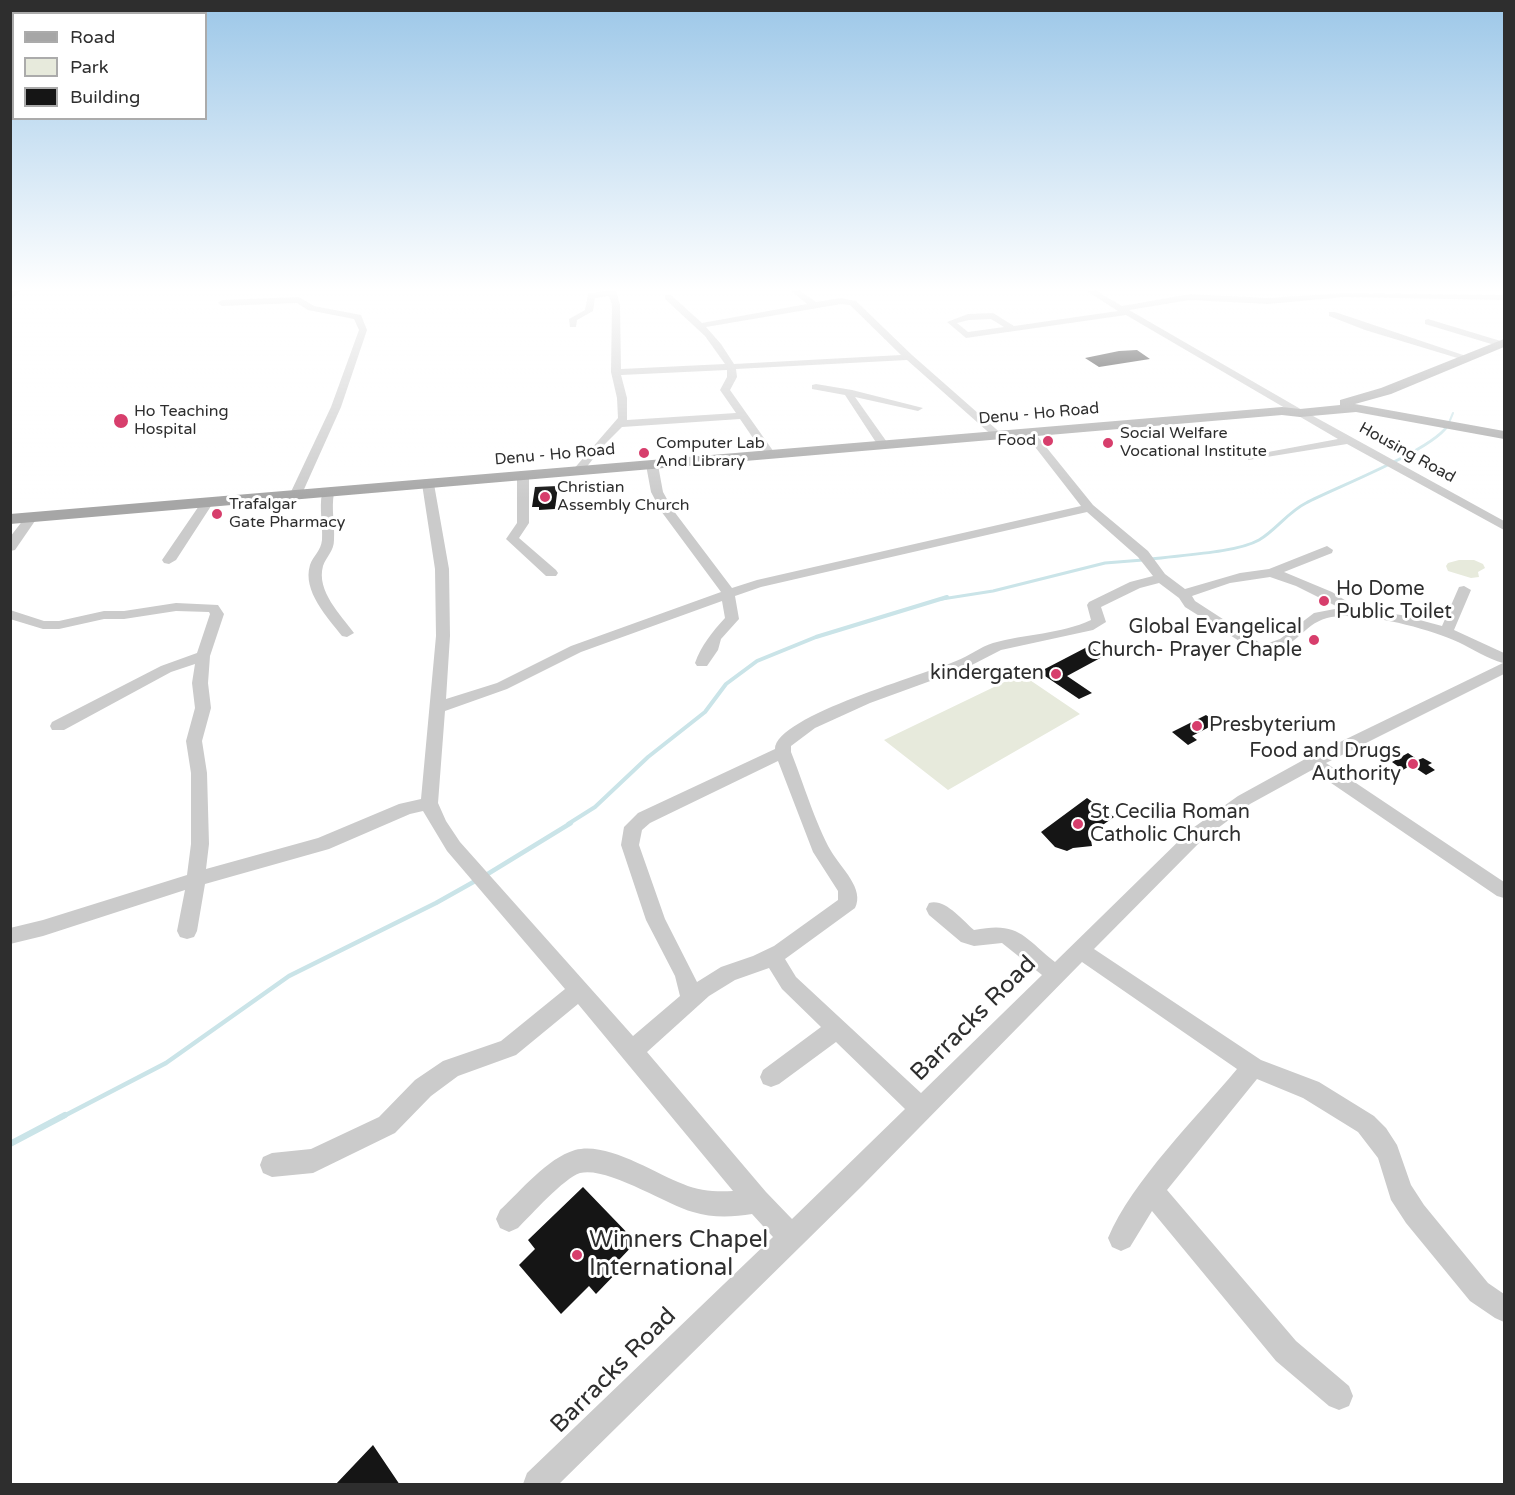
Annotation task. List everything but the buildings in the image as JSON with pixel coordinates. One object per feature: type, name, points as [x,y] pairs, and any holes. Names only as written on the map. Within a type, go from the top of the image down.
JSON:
[{"type":"main road","points":[[1342,404],[1386,391],[1463,360]]},
{"type":"main road","points":[[1372,408],[1386,391]]},
{"type":"main road","points":[[1386,391],[1387,402],[1398,411]]},
{"type":"main road","name":"Denu - Ho Road","points":[[1291,411],[1342,404],[1398,411],[1449,423]]},
{"type":"main road","name":"Denu - Ho Road","points":[[10,519],[1291,411],[1372,408],[1504,434]]},
{"type":"street","points":[[295,496],[336,407],[353,360]]},
{"type":"street","points":[[578,471],[599,444],[620,424],[622,398],[616,372],[616,360]]},
{"type":"street","points":[[728,360],[732,365],[732,378],[725,390],[770,455]]},
{"type":"street","points":[[616,372],[872,360]]},
{"type":"street","points":[[912,360],[999,436]]},
{"type":"street","name":"Housing Road","points":[[1205,360],[1291,411],[1349,440],[1504,526]]},
{"type":"street","points":[[816,387],[918,408]]},
{"type":"street","points":[[852,393],[849,396],[884,445]]},
{"type":"street","points":[[620,424],[741,416]]},
{"type":"street","points":[[1030,434],[1089,508],[1185,597],[1260,650],[1272,650],[1284,644],[1316,617],[1355,613],[1400,620],[1446,632],[1504,659]]},
{"type":"street","points":[[1252,459],[1349,440]]},
{"type":"street","points":[[652,465],[657,492],[667,511],[728,593],[732,619],[714,638],[711,650],[705,655],[702,663]]},
{"type":"street","points":[[523,476],[523,522],[512,539],[551,573]]},
{"type":"street","points":[[428,484],[442,569],[443,636],[429,803],[437,825],[455,850],[632,1051],[757,1202],[791,1237]]},
{"type":"street","points":[[328,493],[325,518],[330,539],[324,557],[317,564],[317,575],[320,595],[327,608],[347,633]]},
{"type":"street","points":[[169,560],[207,503]]},
{"type":"street","points":[[436,708],[502,687],[576,649],[757,584],[1089,508]]},
{"type":"street","points":[[10,547],[31,518]]},
{"type":"street","points":[[1185,597],[1217,583],[1270,573],[1327,550]]},
{"type":"street","points":[[632,1051],[691,999],[728,973],[773,957],[848,903],[849,897],[822,852],[783,752],[783,744],[808,724],[864,699],[961,665],[996,647],[1088,627],[1099,622],[1093,609],[1094,605],[1135,585],[1152,566]]},
{"type":"street","points":[[1270,573],[1331,596],[1346,604],[1355,613]]},
{"type":"street","points":[[1446,632],[1464,590]]},
{"type":"street","points":[[10,614],[43,625],[59,625],[104,615],[134,614],[176,607],[213,608],[217,614],[203,656],[200,683],[203,708],[194,741],[199,773],[200,844],[187,931]]},
{"type":"street","points":[[58,726],[166,669],[203,656]]},
{"type":"street","name":"Barracks Road","points":[[538,1485],[922,1109],[1196,835],[1244,800],[1312,762],[1504,668]]},
{"type":"street","points":[[691,999],[685,975],[656,920],[630,846],[633,827],[644,818],[783,752]]},
{"type":"street","points":[[1312,762],[1504,891]]},
{"type":"street","points":[[10,936],[43,928],[196,879],[323,844],[405,809],[429,803]]},
{"type":"street","points":[[936,909],[974,938],[995,934],[1007,935],[1057,975]]},
{"type":"street","points":[[1081,951],[1253,1067],[1311,1090],[1366,1124],[1378,1136],[1389,1153],[1400,1191],[1420,1222],[1479,1292],[1504,1309]]},
{"type":"street","points":[[773,957],[789,983],[922,1109]]},
{"type":"street","points":[[272,1165],[313,1161],[387,1125],[423,1088],[451,1068],[508,1048],[578,991]]},
{"type":"street","points":[[771,1077],[836,1029]]},
{"type":"street","points":[[1121,1238],[1151,1190],[1253,1067]]},
{"type":"street","points":[[509,1219],[560,1173],[573,1163],[582,1160],[610,1165],[686,1198],[735,1205],[757,1202]]},
{"type":"street","points":[[1151,1190],[1286,1351],[1338,1396]]},
{"type":"green space","points":[[1474,560],[1483,564],[1485,568],[1478,572],[1479,577],[1471,578],[1448,571],[1446,566],[1448,563]]},
{"type":"green space","points":[[1021,674],[1080,714],[948,790],[884,740]]},
{"type":"waterway","points":[[1449,423],[1453,413]]},
{"type":"waterway","points":[[1151,559],[1222,551],[1259,540],[1300,507],[1407,455],[1441,433],[1449,423]]},
{"type":"waterway","points":[[942,599],[993,591],[1105,563],[1143,560]]},
{"type":"waterway","points":[[568,824],[595,807],[648,757],[705,712],[726,684],[757,661],[816,637],[947,597]]},
{"type":"waterway","points":[[486,875],[571,823]]},
{"type":"waterway","points":[[62,1117],[166,1063],[289,976],[436,903],[477,880]]},
{"type":"waterway","points":[[10,1144],[65,1115]]},
{"type":"place","name":"Ho Teaching Hospital","points":[[121,421]]},
{"type":"place","name":"Food","points":[[1048,441]]},
{"type":"place","name":"Social Welfare Vocational Institute","points":[[1108,443]]},
{"type":"place","name":"Computer Lab And Library","points":[[644,453]]},
{"type":"place","name":"Christian Assembly Church","points":[[545,497]]},
{"type":"place","name":"Trafalgar Gate Pharmacy","points":[[217,514]]},
{"type":"place","name":"Ho Dome Public Toilet","points":[[1324,601]]},
{"type":"place","name":"Global Evangelical Church- Prayer Chaple","points":[[1314,640]]},
{"type":"place","name":"kindergaten","points":[[1056,674]]},
{"type":"place","name":"Presbyterium","points":[[1197,726]]},
{"type":"place","name":"Food and Drugs Authority","points":[[1413,764]]},
{"type":"place","name":"St Cecilia Roman Catholic Church","points":[[1078,824]]},
{"type":"place","name":"Winners Chapel International","points":[[577,1255]]}]
